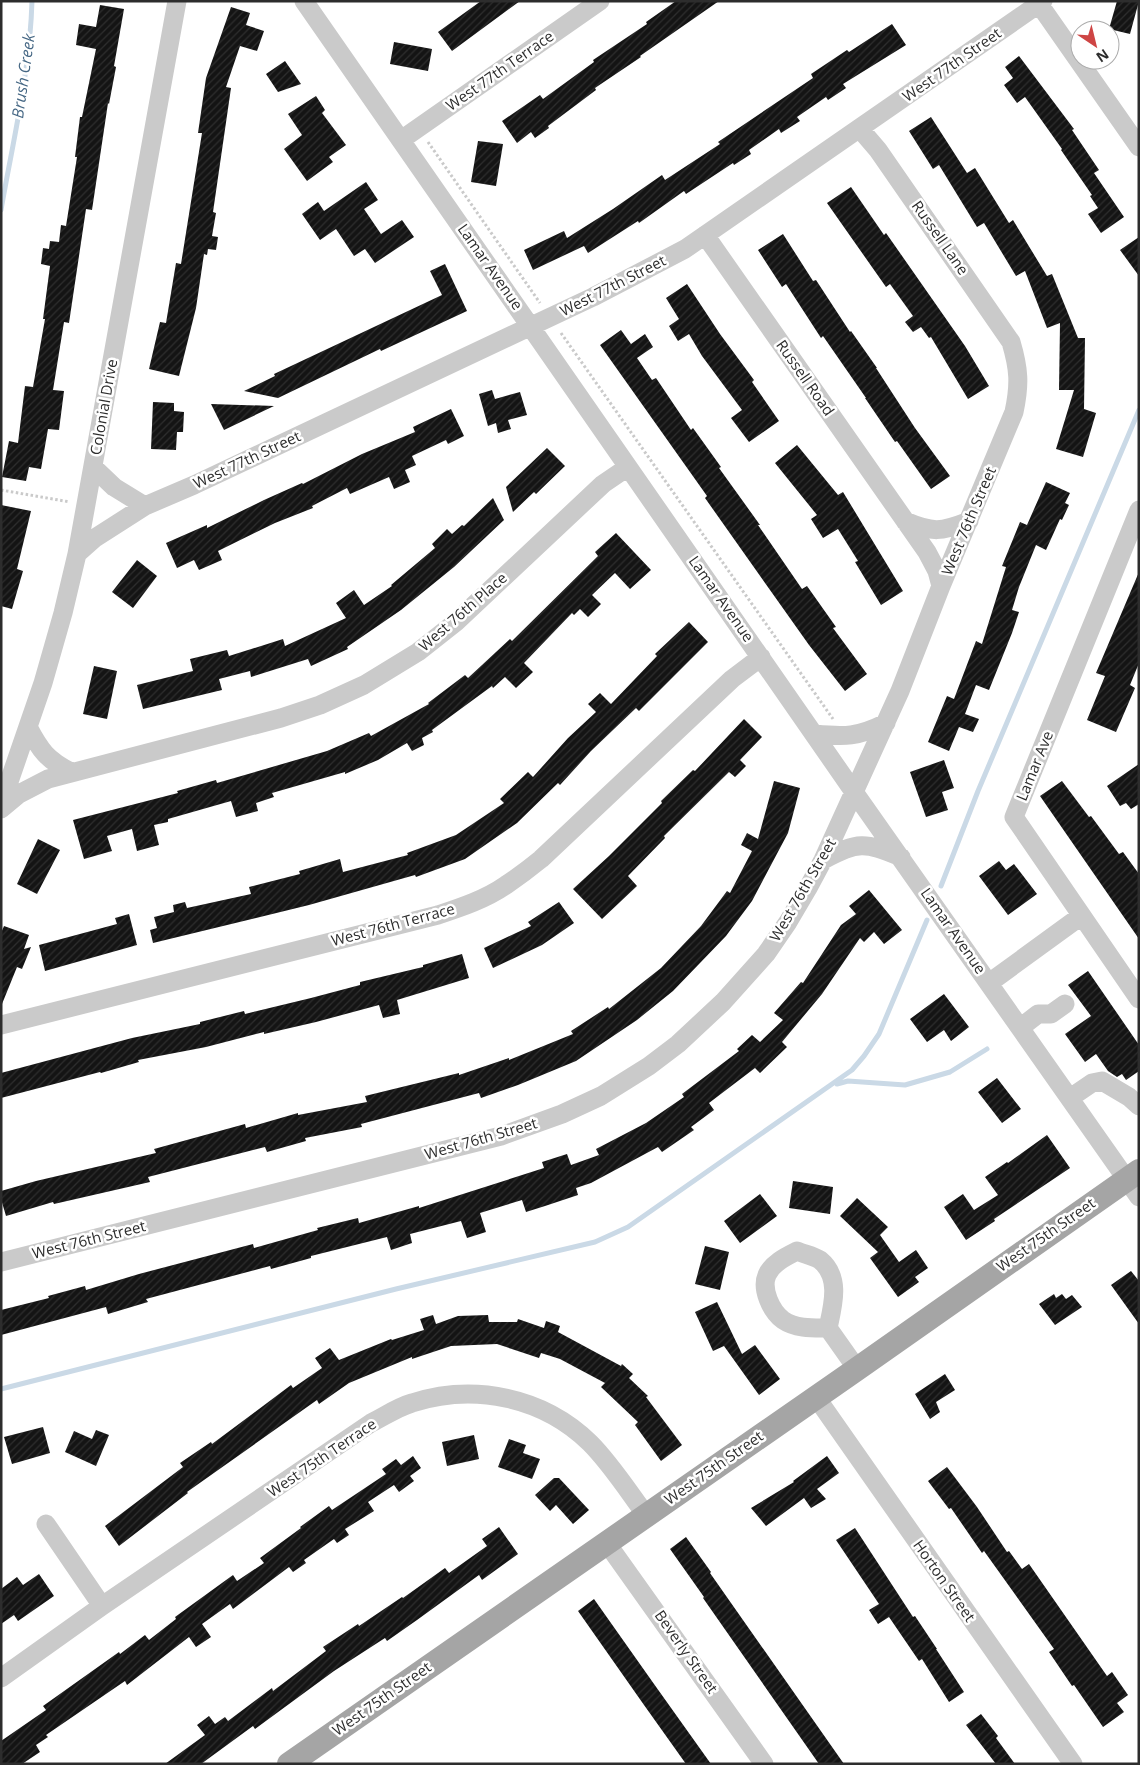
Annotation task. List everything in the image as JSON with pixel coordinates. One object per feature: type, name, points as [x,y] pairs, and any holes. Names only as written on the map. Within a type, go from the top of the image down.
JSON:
[{"type":"main road","name":"West 75th Street","points":[[295,1762],[606,1542],[857,1369],[1135,1182]]},
{"type":"street","name":"Colonial Drive","points":[[1,805],[43,683],[77,554],[177,1]]},
{"type":"street","name":"Lamar Avenue","points":[[304,1],[1020,1028],[1070,1098],[1135,1182]]},
{"type":"street","name":"West 77th Terrace","points":[[401,140],[600,1]]},
{"type":"street","points":[[1041,3],[1139,147]]},
{"type":"street","name":"West 77th Street","points":[[77,554],[95,538],[145,506],[203,481],[531,326],[647,270],[685,249],[1041,3]]},
{"type":"street","name":"Russell Lane","points":[[860,129],[878,150],[968,279],[1011,342],[1014,351]]},
{"type":"street","name":"Russell Road","points":[[705,235],[927,552],[937,571],[941,586]]},
{"type":"street","name":"West 76th Street","points":[[1,1262],[501,1136],[562,1114],[601,1096],[649,1066],[678,1044],[723,1002],[766,954],[788,922],[823,860],[900,691],[941,586],[1014,412],[1019,390],[1018,364],[1014,351]]},
{"type":"street","name":"West 76th Place","points":[[1,809],[18,794],[48,779],[281,718],[320,705],[364,685],[418,652],[456,622],[603,484],[628,466]]},
{"type":"street","points":[[93,467],[114,487],[145,506]]},
{"type":"street","name":"Lamar Ave","points":[[1139,510],[1014,817],[1139,999]]},
{"type":"street","points":[[905,521],[923,528],[935,530],[950,529],[969,521]]},
{"type":"street","name":"West 76th Terrace","points":[[1,1025],[410,923],[470,904],[492,894],[541,859],[732,679],[761,657]]},
{"type":"street","points":[[815,734],[848,736],[866,733],[886,723]]},
{"type":"street","points":[[28,727],[45,755],[57,765],[71,772]]},
{"type":"street","points":[[823,860],[846,848],[860,845],[874,846],[902,857]]},
{"type":"street","points":[[989,983],[1081,916]]},
{"type":"street","points":[[1020,1028],[1038,1014],[1051,1014],[1065,1004]]},
{"type":"street","points":[[1070,1098],[1092,1083],[1102,1081],[1130,1097],[1139,1106]]},
{"type":"street","points":[[828,1328],[857,1369]]},
{"type":"street","name":"West 75th Terrace","points":[[1,1678],[102,1606],[371,1423],[410,1404],[432,1397],[454,1394],[486,1394],[507,1397],[542,1409],[574,1429],[590,1443],[610,1466],[646,1515]]},
{"type":"street","name":"Horton Street","points":[[816,1398],[1073,1764]]},
{"type":"street","points":[[46,1524],[102,1606]]},
{"type":"street","name":"Beverly Street","points":[[606,1542],[764,1764]]},
{"type":"path","points":[[428,141],[544,308]]},
{"type":"path","points":[[561,333],[812,691],[838,723]]},
{"type":"path","points":[[1,490],[72,503]]},
{"type":"building","points":[[481,1],[520,1],[452,51],[438,32]]},
{"type":"building","points":[[676,1],[719,1],[595,88],[596,90],[535,138],[531,132],[517,143],[502,121],[540,95],[543,99],[594,62],[593,60],[647,24],[646,22]]},
{"type":"building","points":[[1117,1],[1139,1],[1130,34],[1120,32],[1120,20],[1112,20]]},
{"type":"building","points":[[100,5],[124,9],[92,210],[86,209],[69,323],[64,322],[53,390],[64,391],[59,430],[48,429],[41,469],[29,467],[26,481],[2,477],[9,441],[18,443],[25,386],[33,387],[45,319],[43,319],[50,266],[41,264],[43,248],[49,249],[50,241],[59,242],[61,225],[66,226],[77,157],[75,157],[80,117],[82,117],[96,49],[76,45],[79,24],[96,27]]},
{"type":"building","points":[[231,7],[250,13],[246,25],[264,31],[257,51],[240,46],[226,87],[231,88],[213,212],[216,213],[212,236],[218,237],[216,250],[208,249],[207,255],[204,254],[196,308],[179,376],[149,369],[160,322],[166,323],[176,263],[181,264],[202,133],[198,133],[206,78]]},
{"type":"building","points":[[892,24],[906,45],[843,84],[846,88],[828,100],[826,97],[797,117],[800,121],[781,133],[779,129],[749,150],[751,154],[734,165],[733,163],[686,194],[684,191],[639,223],[638,221],[588,253],[584,246],[533,270],[524,250],[564,231],[567,238],[662,175],[665,180],[720,144],[718,142],[813,78],[811,74],[847,50],[849,52]]},
{"type":"building","points":[[394,42],[432,49],[428,71],[390,64]]},
{"type":"building","points":[[1019,56],[1074,129],[1072,130],[1099,170],[1094,173],[1124,217],[1101,233],[1088,214],[1098,208],[1090,196],[1092,195],[1062,149],[1025,97],[1017,103],[1004,85],[1013,78],[1005,67]]},
{"type":"building","points":[[285,61],[301,84],[278,92],[266,74]]},
{"type":"building","points":[[316,96],[325,110],[322,113],[346,145],[329,157],[333,162],[307,181],[284,149],[302,135],[288,114]]},
{"type":"building","points":[[931,117],[967,173],[975,168],[1009,223],[1013,220],[1047,276],[1052,274],[1078,338],[1085,338],[1084,409],[1096,413],[1083,457],[1056,449],[1074,390],[1059,390],[1060,323],[1047,328],[1025,271],[1016,276],[984,223],[977,227],[939,165],[933,169],[909,131]]},
{"type":"building","points":[[478,141],[503,144],[496,186],[471,182]]},
{"type":"building","points":[[366,182],[378,200],[364,209],[381,234],[402,220],[414,237],[375,263],[365,249],[354,256],[336,229],[320,240],[302,214],[318,202],[324,211]]},
{"type":"building","points":[[851,187],[884,235],[886,233],[965,346],[989,386],[968,399],[931,337],[929,338],[921,327],[913,332],[905,322],[913,316],[890,284],[886,287],[827,203]]},
{"type":"building","points":[[783,234],[813,281],[816,280],[850,332],[877,368],[915,428],[950,476],[931,489],[897,441],[895,442],[823,336],[821,338],[786,284],[782,287],[758,250]]},
{"type":"building","points":[[1139,237],[1139,276],[1120,250]]},
{"type":"building","points":[[445,264],[467,311],[381,351],[380,349],[278,398],[244,391],[275,376],[274,374],[442,295],[430,271]]},
{"type":"building","points":[[687,284],[720,334],[754,380],[752,382],[779,421],[749,442],[731,418],[742,410],[702,356],[689,334],[678,341],[669,326],[679,319],[666,298]]},
{"type":"building","points":[[621,330],[631,344],[645,334],[653,347],[637,358],[652,380],[656,378],[691,430],[693,428],[802,589],[807,586],[836,627],[833,628],[867,674],[845,691],[770,590],[705,498],[707,496],[600,345]]},
{"type":"building","points":[[492,390],[495,399],[520,392],[527,415],[508,420],[511,429],[498,433],[496,423],[488,426],[479,394]]},
{"type":"building","points":[[153,402],[174,403],[174,411],[184,412],[183,432],[177,432],[176,450],[151,449]]},
{"type":"building","points":[[211,404],[274,406],[224,430]]},
{"type":"building","points":[[451,409],[464,436],[448,444],[446,440],[412,456],[416,465],[405,470],[410,482],[394,489],[389,477],[350,494],[347,488],[312,506],[313,508],[275,523],[218,551],[222,560],[199,570],[194,560],[177,568],[166,543],[207,525],[207,528],[264,500],[303,484],[362,454],[415,432],[413,427]]},
{"type":"building","points":[[797,445],[838,495],[843,492],[903,591],[881,605],[855,562],[858,561],[838,529],[823,538],[811,519],[817,515],[775,463]]},
{"type":"building","points":[[547,448],[565,466],[536,494],[534,492],[513,512],[506,487]]},
{"type":"building","points":[[1046,482],[1070,493],[1065,503],[1069,505],[1062,520],[1060,519],[1046,550],[1036,545],[1012,610],[1019,612],[989,690],[976,685],[965,714],[979,719],[973,732],[959,727],[949,751],[928,742],[947,696],[954,699],[976,641],[982,644],[1006,567],[1002,566],[1020,522],[1027,525]]},
{"type":"building","points":[[493,498],[504,520],[454,567],[401,610],[347,647],[348,649],[311,666],[308,659],[251,677],[250,671],[219,679],[222,690],[143,709],[137,685],[193,671],[190,659],[227,650],[229,656],[283,639],[285,646],[346,618],[336,603],[354,590],[364,605],[392,586],[435,548],[432,544],[447,529],[452,534],[462,525],[464,526]]},
{"type":"building","points":[[1,505],[31,511],[17,569],[23,571],[12,609],[1,606]]},
{"type":"building","points":[[616,533],[651,570],[630,589],[615,573],[592,595],[601,604],[588,617],[580,609],[574,615],[572,613],[524,663],[533,672],[516,688],[505,677],[493,688],[492,686],[432,730],[433,732],[422,738],[424,745],[412,751],[407,743],[378,760],[345,774],[345,772],[272,793],[274,797],[256,803],[258,811],[236,817],[231,801],[168,819],[168,822],[154,825],[159,845],[137,851],[132,829],[107,836],[112,851],[84,859],[73,820],[178,793],[177,791],[216,780],[217,783],[327,751],[369,733],[371,736],[429,704],[465,675],[468,678],[510,639],[512,641],[598,556],[595,552]]},
{"type":"building","points":[[137,560],[157,576],[133,608],[112,592]]},
{"type":"building","points":[[1139,572],[1139,663],[1130,685],[1135,688],[1116,732],[1087,720],[1105,676],[1096,673]]},
{"type":"building","points":[[689,622],[708,642],[639,711],[636,708],[591,751],[560,785],[558,783],[517,823],[465,859],[416,877],[415,875],[309,905],[153,943],[150,930],[157,928],[154,917],[174,912],[173,905],[185,902],[187,908],[251,894],[249,887],[300,874],[299,871],[340,859],[343,872],[408,855],[407,853],[456,835],[504,803],[500,799],[528,772],[533,777],[568,738],[596,712],[588,704],[600,693],[611,704],[657,656],[655,654]]},
{"type":"building","points":[[94,666],[117,671],[107,719],[83,714]]},
{"type":"building","points":[[744,719],[762,737],[740,760],[746,766],[735,777],[729,772],[664,836],[665,838],[628,876],[637,886],[602,919],[573,889],[609,856],[693,770],[695,771]]},
{"type":"building","points":[[944,760],[954,788],[942,792],[948,810],[926,817],[910,772]]},
{"type":"building","points":[[1139,764],[1139,804],[1131,809],[1126,803],[1120,806],[1107,786]]},
{"type":"building","points":[[774,781],[800,788],[788,833],[752,901],[726,936],[673,991],[637,1020],[576,1061],[481,1098],[479,1093],[361,1124],[362,1127],[305,1138],[306,1141],[267,1152],[265,1147],[148,1177],[150,1182],[54,1204],[53,1202],[6,1216],[1,1199],[1,1191],[156,1153],[154,1149],[245,1124],[246,1128],[298,1113],[298,1115],[367,1102],[365,1096],[459,1073],[459,1075],[509,1058],[509,1060],[573,1034],[571,1031],[608,1007],[609,1009],[661,968],[701,926],[727,891],[730,893],[752,851],[741,845],[747,833],[758,839]]},
{"type":"building","points":[[1062,781],[1119,854],[1123,852],[1139,874],[1139,939],[1040,796]]},
{"type":"building","points":[[38,839],[60,850],[37,894],[17,884]]},
{"type":"building","points":[[999,861],[1006,870],[1014,864],[1037,894],[1008,915],[979,876]]},
{"type":"building","points":[[869,890],[902,930],[884,944],[874,932],[864,942],[860,938],[822,994],[782,1042],[787,1047],[760,1073],[755,1068],[709,1103],[714,1110],[691,1127],[694,1130],[662,1152],[658,1147],[591,1183],[576,1188],[578,1195],[526,1212],[522,1200],[480,1213],[486,1232],[467,1238],[461,1221],[410,1234],[412,1243],[391,1250],[387,1237],[311,1256],[311,1258],[271,1269],[270,1266],[146,1299],[148,1302],[108,1314],[106,1307],[1,1335],[1,1310],[49,1298],[48,1296],[85,1286],[86,1290],[253,1244],[254,1248],[318,1230],[317,1228],[358,1218],[359,1223],[419,1206],[419,1208],[544,1168],[542,1162],[567,1154],[571,1165],[599,1155],[596,1149],[646,1123],[684,1097],[682,1094],[739,1051],[737,1049],[752,1035],[760,1042],[783,1020],[774,1013],[801,982],[803,983],[841,925],[856,914],[849,906]]},
{"type":"building","points":[[559,902],[574,923],[542,945],[493,968],[484,948],[531,926],[528,922]]},
{"type":"building","points":[[129,914],[137,945],[45,971],[39,945],[117,924],[115,918]]},
{"type":"building","points":[[4,926],[29,935],[24,949],[31,947],[22,969],[17,967],[2,1004],[1,933]]},
{"type":"building","points":[[462,954],[469,978],[397,1000],[400,1014],[383,1018],[379,1005],[264,1034],[264,1032],[206,1047],[138,1060],[139,1062],[101,1073],[1,1098],[1,1073],[132,1038],[200,1024],[200,1022],[244,1011],[245,1014],[311,998],[360,985],[360,982],[423,967],[423,965]]},
{"type":"building","points":[[1088,971],[1139,1045],[1139,1071],[1126,1080],[1122,1074],[1117,1077],[1108,1071],[1096,1054],[1085,1062],[1065,1034],[1091,1016],[1068,985]]},
{"type":"building","points":[[944,994],[969,1027],[951,1041],[944,1030],[927,1042],[910,1019]]},
{"type":"building","points":[[997,1078],[1021,1109],[1002,1123],[978,1092]]},
{"type":"building","points":[[1047,1135],[1070,1168],[966,1240],[944,1207],[963,1194],[974,1210],[998,1195],[985,1177]]},
{"type":"building","points":[[793,1181],[833,1187],[830,1214],[789,1208]]},
{"type":"building","points":[[760,1194],[777,1216],[740,1243],[724,1221]]},
{"type":"building","points":[[857,1198],[888,1227],[880,1235],[899,1262],[916,1250],[928,1268],[915,1277],[919,1282],[898,1297],[870,1258],[878,1252],[840,1216]]},
{"type":"building","points":[[705,1246],[729,1252],[720,1290],[695,1284]]},
{"type":"building","points":[[1131,1271],[1139,1281],[1139,1324],[1111,1285]]},
{"type":"building","points":[[1054,1294],[1056,1298],[1062,1294],[1066,1299],[1072,1295],[1082,1307],[1055,1325],[1039,1304]]},
{"type":"building","points":[[717,1302],[742,1354],[755,1345],[780,1379],[759,1395],[724,1346],[713,1351],[695,1312]]},
{"type":"building","points":[[433,1315],[436,1324],[458,1316],[488,1315],[489,1322],[517,1322],[518,1319],[544,1328],[546,1321],[560,1326],[558,1332],[621,1366],[622,1364],[633,1374],[629,1378],[648,1396],[646,1397],[682,1445],[661,1461],[635,1425],[638,1422],[601,1387],[605,1383],[560,1359],[541,1353],[539,1358],[497,1344],[451,1346],[412,1359],[412,1357],[349,1383],[319,1404],[317,1400],[187,1492],[119,1546],[105,1526],[183,1467],[180,1463],[211,1442],[212,1444],[291,1385],[293,1388],[322,1368],[315,1358],[330,1348],[339,1360],[391,1339],[424,1330],[420,1319]]},
{"type":"building","points":[[945,1374],[955,1390],[936,1402],[940,1412],[930,1419],[915,1394]]},
{"type":"building","points":[[43,1427],[50,1453],[12,1464],[4,1437]]},
{"type":"building","points":[[96,1430],[109,1435],[96,1466],[65,1452],[74,1431],[92,1439]]},
{"type":"building","points":[[474,1435],[479,1459],[447,1466],[442,1442]]},
{"type":"building","points":[[509,1439],[526,1445],[523,1453],[540,1459],[532,1479],[498,1467]]},
{"type":"building","points":[[413,1456],[421,1468],[410,1476],[414,1481],[399,1492],[394,1485],[368,1502],[374,1511],[345,1529],[349,1535],[337,1543],[334,1539],[304,1560],[306,1563],[293,1572],[289,1567],[233,1609],[230,1604],[202,1624],[211,1637],[196,1647],[189,1637],[127,1685],[125,1681],[46,1735],[48,1737],[36,1745],[40,1752],[22,1764],[1,1764],[1,1741],[46,1710],[43,1706],[145,1635],[149,1640],[176,1619],[175,1617],[233,1575],[237,1581],[264,1563],[260,1558],[329,1506],[332,1510],[386,1474],[382,1469],[396,1459],[401,1465]]},
{"type":"building","points":[[827,1456],[839,1473],[817,1489],[826,1499],[811,1508],[804,1498],[766,1526],[751,1508],[794,1482]]},
{"type":"building","points":[[947,1467],[1007,1552],[1009,1551],[1022,1569],[1029,1564],[1107,1676],[1112,1672],[1128,1695],[1117,1703],[1124,1712],[1103,1727],[1049,1652],[1054,1649],[984,1551],[982,1553],[951,1508],[949,1509],[928,1481]]},
{"type":"building","points":[[554,1478],[559,1478],[589,1510],[573,1524],[556,1505],[550,1511],[535,1495]]},
{"type":"building","points":[[499,1527],[518,1554],[482,1580],[479,1575],[387,1641],[385,1638],[334,1671],[255,1729],[253,1726],[201,1764],[165,1764],[205,1735],[197,1725],[209,1716],[215,1724],[225,1717],[228,1721],[272,1688],[273,1691],[326,1651],[323,1647],[403,1598],[445,1568],[449,1573],[487,1546],[482,1539]]},
{"type":"building","points":[[855,1528],[964,1692],[949,1702],[922,1659],[919,1661],[889,1617],[878,1624],[869,1610],[879,1604],[836,1540]]},
{"type":"building","points":[[686,1537],[844,1764],[819,1764],[703,1598],[670,1549]]},
{"type":"building","points":[[39,1574],[54,1596],[18,1621],[14,1615],[1,1624],[1,1589],[17,1577],[23,1585]]},
{"type":"building","points":[[594,1599],[711,1764],[686,1764],[644,1705],[578,1611]]},
{"type":"building","points":[[981,1714],[998,1736],[996,1738],[1015,1764],[996,1764],[966,1725]]},
{"type":"waterway","name":"Brush Creek","points":[[1,210],[24,80],[31,27],[32,1]]},
{"type":"waterway","points":[[941,886],[978,791],[1139,410]]},
{"type":"waterway","points":[[1,1389],[396,1289],[595,1242],[628,1227],[852,1070],[879,1034],[927,920]]},
{"type":"waterway","points":[[837,1084],[848,1081],[905,1085],[950,1072],[987,1049]]}]
